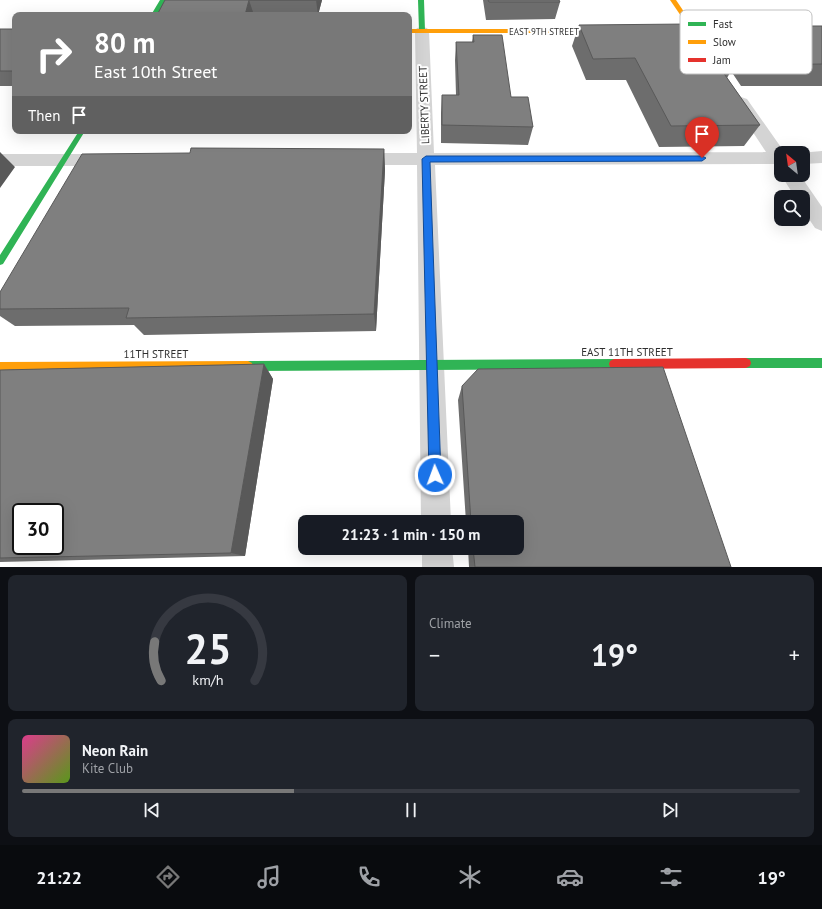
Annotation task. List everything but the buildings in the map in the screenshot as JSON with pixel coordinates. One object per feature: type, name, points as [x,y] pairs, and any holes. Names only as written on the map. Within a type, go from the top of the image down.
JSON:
[{"type":"street","points":[[156,12],[163,0]]},
{"type":"street","name":"LIBERTY STREET","points":[[421,0],[416,31],[426,159],[436,515]]},
{"type":"street","points":[[674,0],[680,10]]},
{"type":"street","name":"EAST 9TH STREET","points":[[416,31],[614,31]]},
{"type":"street","points":[[670,31],[680,33]]},
{"type":"street","points":[[732,88],[774,150]]},
{"type":"street","points":[[0,262],[80,134]]},
{"type":"street","points":[[810,158],[822,158]]},
{"type":"street","points":[[339,159],[774,159]]},
{"type":"street","points":[[0,160],[127,160]]},
{"type":"street","points":[[795,182],[822,223]]},
{"type":"street","name":"EAST 11TH STREET","points":[[432,365],[822,363]]},
{"type":"street","name":"11TH STREET","points":[[0,367],[432,365]]},
{"type":"street","points":[[437,555],[438,567]]},
{"type":"traffic: fast","points":[[156,12],[163,0]]},
{"type":"traffic: fast","points":[[421,0],[422,31]]},
{"type":"traffic: fast","points":[[0,262],[80,134]]},
{"type":"traffic: fast","points":[[746,363],[822,363]]},
{"type":"traffic: fast","points":[[248,366],[614,364]]},
{"type":"traffic: slow","points":[[673,0],[680,10]]},
{"type":"traffic: slow","points":[[412,31],[606,31]]},
{"type":"traffic: slow","points":[[0,367],[248,366]]},
{"type":"traffic: jam","points":[[614,364],[746,363]]},
{"type":"route","points":[[435,475],[426,159],[702,158]]}]
